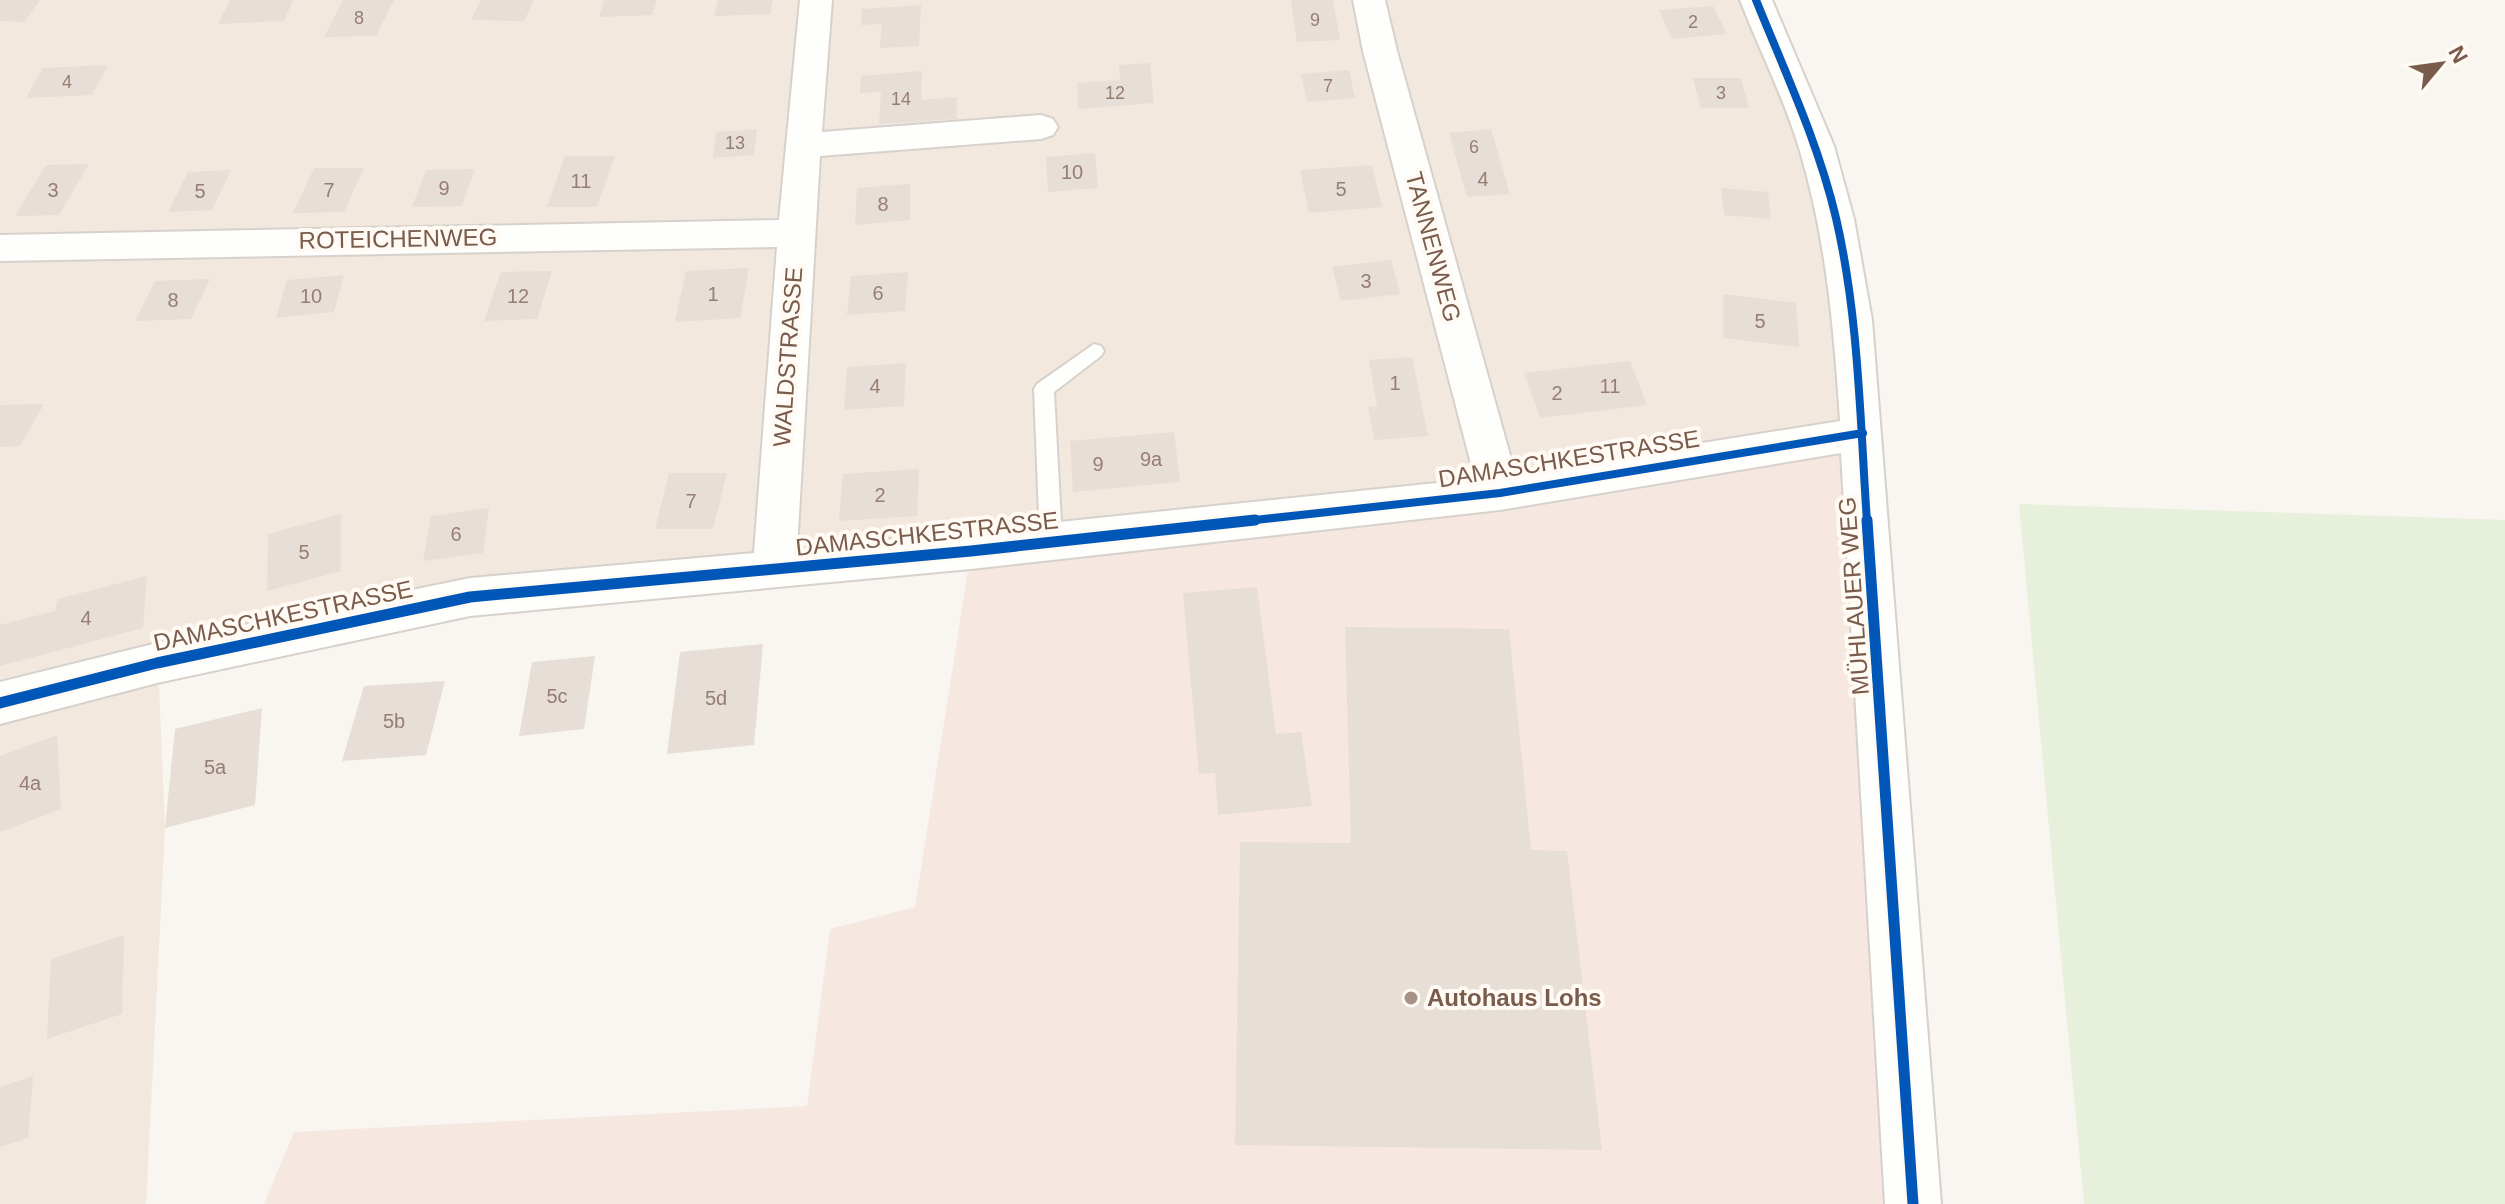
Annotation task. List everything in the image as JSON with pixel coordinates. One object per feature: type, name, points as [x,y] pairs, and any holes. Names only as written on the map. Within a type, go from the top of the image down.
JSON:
[{"type":"street","name":"WALDSTRASSE","points":[[774,569],[796,233],[816,0]]},
{"type":"street","name":"TANNENWEG","points":[[1369,0],[1380,51],[1500,493]]},
{"type":"street","name":"MÜHLAUER WEG","points":[[1756,0],[1816,146],[1836,219],[1853,320],[1913,1204]]},
{"type":"street","points":[[803,145],[1041,127]]},
{"type":"street","name":"ROTEICHENWEG","points":[[0,248],[796,233]]},
{"type":"street","name":"DAMASCHKESTRASSE","points":[[0,703],[157,663],[470,597],[774,569],[1500,493],[1863,433]]},
{"type":"lane","points":[[1051,541],[1044,389],[1094,351]]},
{"type":"shaded area","points":[[0,0],[1756,0],[1816,146],[1863,433],[1500,493],[470,597],[158,663],[165,828],[146,1204],[0,1204]]},
{"type":"shaded area","points":[[1863,433],[1913,1204],[264,1204],[294,1132],[807,1106],[830,929],[915,907],[971,551]]},
{"type":"green space","points":[[2019,504],[2505,520],[2505,1204],[2084,1204]]},
{"type":"building","points":[[0,0],[40,0],[24,22],[0,21]]},
{"type":"building","points":[[230,0],[293,0],[284,21],[218,24]]},
{"type":"building","points":[[343,0],[394,0],[376,36],[324,37]]},
{"type":"building","points":[[481,0],[534,0],[524,21],[471,20]]},
{"type":"building","points":[[604,0],[657,0],[652,15],[599,17]]},
{"type":"building","points":[[718,0],[773,0],[770,14],[714,16]]},
{"type":"building","points":[[1291,0],[1333,0],[1340,40],[1297,42]]},
{"type":"building","points":[[921,5],[919,46],[880,48],[882,24],[861,25],[862,9]]},
{"type":"building","points":[[1713,6],[1727,34],[1672,39],[1659,10]]},
{"type":"building","points":[[1150,63],[1154,103],[1078,109],[1077,83],[1120,80],[1119,65]]},
{"type":"building","points":[[108,65],[92,95],[26,98],[43,68]]},
{"type":"building","points":[[1349,70],[1355,98],[1307,102],[1301,74]]},
{"type":"building","points":[[922,71],[921,100],[957,97],[957,119],[879,124],[881,92],[860,93],[861,76]]},
{"type":"building","points":[[1693,78],[1741,78],[1749,108],[1701,108]]},
{"type":"building","points":[[757,129],[754,155],[713,158],[716,132]]},
{"type":"building","points":[[1491,129],[1510,194],[1467,197],[1449,133]]},
{"type":"building","points":[[1095,153],[1098,188],[1048,192],[1046,157]]},
{"type":"building","points":[[565,156],[615,156],[597,207],[547,207]]},
{"type":"building","points":[[89,164],[59,215],[15,216],[46,165]]},
{"type":"building","points":[[1372,165],[1382,207],[1309,213],[1300,170]]},
{"type":"building","points":[[314,168],[364,168],[344,212],[293,213]]},
{"type":"building","points":[[475,169],[462,206],[412,207],[426,170]]},
{"type":"building","points":[[231,170],[212,210],[168,212],[188,172]]},
{"type":"building","points":[[910,184],[910,220],[855,225],[857,188]]},
{"type":"building","points":[[1721,188],[1768,192],[1771,219],[1724,215]]},
{"type":"building","points":[[1391,260],[1400,294],[1341,301],[1332,267]]},
{"type":"building","points":[[749,268],[740,318],[675,322],[686,271]]},
{"type":"building","points":[[552,271],[537,319],[484,321],[501,272]]},
{"type":"building","points":[[908,272],[905,311],[847,315],[851,276]]},
{"type":"building","points":[[344,275],[334,312],[276,318],[287,280]]},
{"type":"building","points":[[210,279],[191,319],[135,321],[155,281]]},
{"type":"building","points":[[1723,294],[1796,303],[1799,347],[1723,338]]},
{"type":"building","points":[[1412,357],[1428,436],[1374,440],[1368,407],[1377,406],[1369,360]]},
{"type":"building","points":[[1630,361],[1647,405],[1540,418],[1524,373]]},
{"type":"building","points":[[906,363],[904,406],[844,410],[847,367]]},
{"type":"building","points":[[44,404],[20,446],[0,447],[0,405]]},
{"type":"building","points":[[1174,432],[1180,482],[1073,492],[1070,441]]},
{"type":"building","points":[[919,469],[917,516],[839,521],[843,474]]},
{"type":"building","points":[[669,473],[727,473],[713,529],[655,529]]},
{"type":"building","points":[[489,508],[483,553],[423,561],[431,516]]},
{"type":"building","points":[[341,514],[341,571],[267,591],[268,534]]},
{"type":"building","points":[[147,576],[143,628],[0,666],[0,625],[55,611],[58,599]]},
{"type":"building","points":[[1257,587],[1276,734],[1301,732],[1312,806],[1218,815],[1215,773],[1199,774],[1183,593]]},
{"type":"building","name":"Autohaus Lohs","points":[[1345,627],[1509,629],[1531,850],[1567,851],[1602,1150],[1235,1145],[1240,842],[1351,843]]},
{"type":"building","points":[[763,644],[754,745],[667,754],[680,652]]},
{"type":"building","points":[[595,656],[584,729],[519,736],[532,662]]},
{"type":"building","points":[[445,681],[426,755],[342,761],[364,686]]},
{"type":"building","points":[[262,708],[255,805],[165,828],[175,729]]},
{"type":"building","points":[[57,735],[61,809],[0,832],[0,756]]},
{"type":"building","points":[[124,935],[122,1014],[47,1039],[51,959]]},
{"type":"building","points":[[33,1076],[28,1138],[0,1147],[0,1087]]},
{"type":"cycle path","points":[[1756,0],[1816,146],[1836,219],[1853,320],[1913,1204]]},
{"type":"cycle path","points":[[0,703],[157,663],[470,597],[971,551],[1500,493],[1863,433]]},
{"type":"place","name":"Autohaus Lohs","points":[[1411,998]]}]
